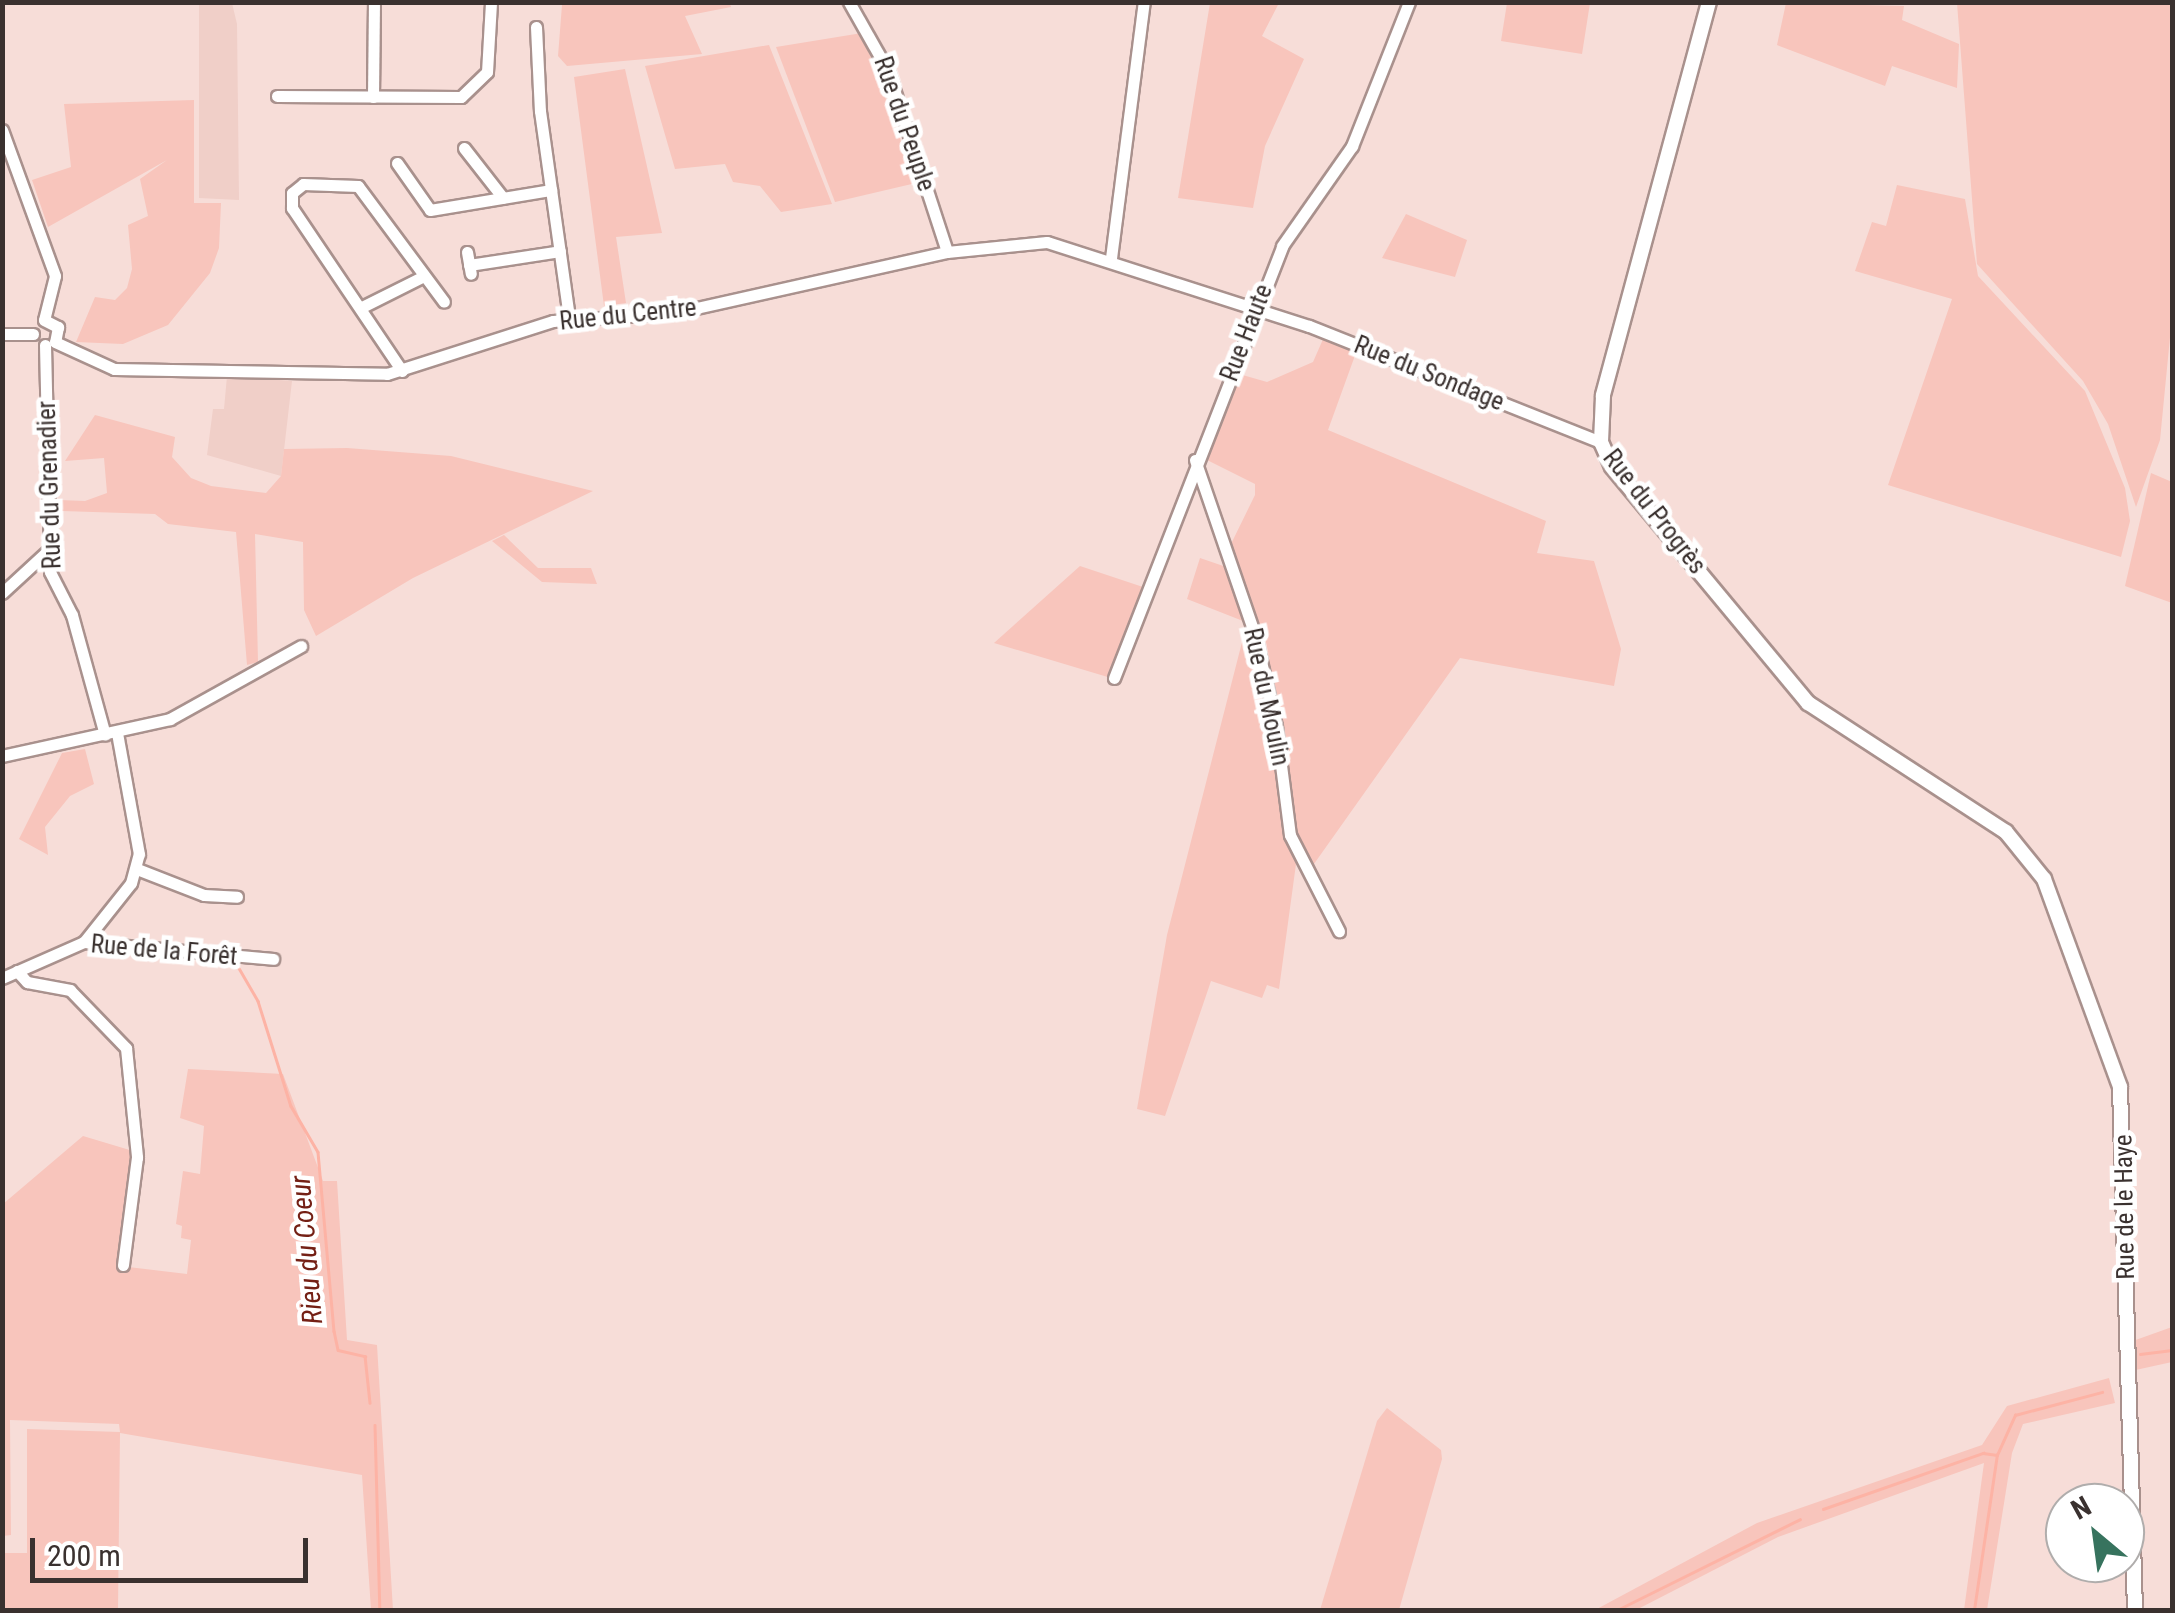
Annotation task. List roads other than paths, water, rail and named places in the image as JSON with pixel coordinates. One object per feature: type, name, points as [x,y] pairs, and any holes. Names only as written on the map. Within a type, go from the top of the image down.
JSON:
[{"type":"main road","name":"Rue du Progrès","points":[[1709,2],[1603,396],[1600,442],[1612,467],[1823,718],[2006,832]]},
{"type":"main road","name":"Rue de le Haye","points":[[2006,832],[2044,879],[2120,1087],[2135,1610]]},
{"type":"street","points":[[373,97],[374,2]]},
{"type":"street","points":[[277,96],[462,98],[474,88],[490,54],[490,2]]},
{"type":"street","name":"Rue du Peuple","points":[[848,2],[888,72],[947,252]]},
{"type":"street","points":[[1110,258],[1144,2]]},
{"type":"street","name":"Rue Haute","points":[[1114,678],[1195,460],[1284,242],[1352,146],[1409,2]]},
{"type":"street","points":[[536,27],[551,190],[569,318]]},
{"type":"street","points":[[2,130],[56,276],[44,320],[34,334]]},
{"type":"street","points":[[464,148],[503,198]]},
{"type":"street","points":[[397,163],[430,210],[551,190]]},
{"type":"street","points":[[402,370],[292,208],[292,193],[302,184],[358,186],[444,302]]},
{"type":"street","name":"Rue du Centre","points":[[50,344],[114,369],[371,376],[569,318],[693,310],[947,252],[1036,242],[1110,258],[1257,310]]},
{"type":"street","points":[[469,263],[560,251]]},
{"type":"street","points":[[362,307],[424,276]]},
{"type":"street","name":"Rue du Sondage","points":[[1257,310],[1600,442]]},
{"type":"street","points":[[2,334],[34,334],[50,344],[58,328],[44,320]]},
{"type":"street","name":"Rue du Grenadier","points":[[50,344],[50,572],[72,615],[111,734],[137,869]]},
{"type":"street","name":"Rue du Moulin","points":[[1195,460],[1254,636],[1276,726],[1290,835],[1339,932]]},
{"type":"street","points":[[2,593],[53,546]]},
{"type":"street","points":[[2,756],[111,734],[186,713],[301,646]]},
{"type":"street","points":[[84,942],[114,909],[137,869],[194,892],[237,897]]},
{"type":"street","name":"Rue de la Forêt","points":[[2,978],[84,942],[274,959]]},
{"type":"street","points":[[17,971],[28,982],[70,990],[126,1048],[137,1157],[123,1265]]},
{"type":"waterway","name":"Rieu du Coeur","points":[[239,968],[258,1001],[291,1106],[318,1152],[334,1331],[338,1350],[365,1356],[370,1403]]},
{"type":"waterway","points":[[2140,1354],[2172,1350]]},
{"type":"waterway","points":[[1974,1610],[1997,1455],[2015,1415],[2102,1392]]},
{"type":"waterway","name":"Rieu du Coeur","points":[[375,1425],[380,1610]]},
{"type":"waterway","points":[[1823,1509],[1983,1453],[1997,1455]]},
{"type":"waterway","points":[[1617,1610],[1800,1519]]}]
